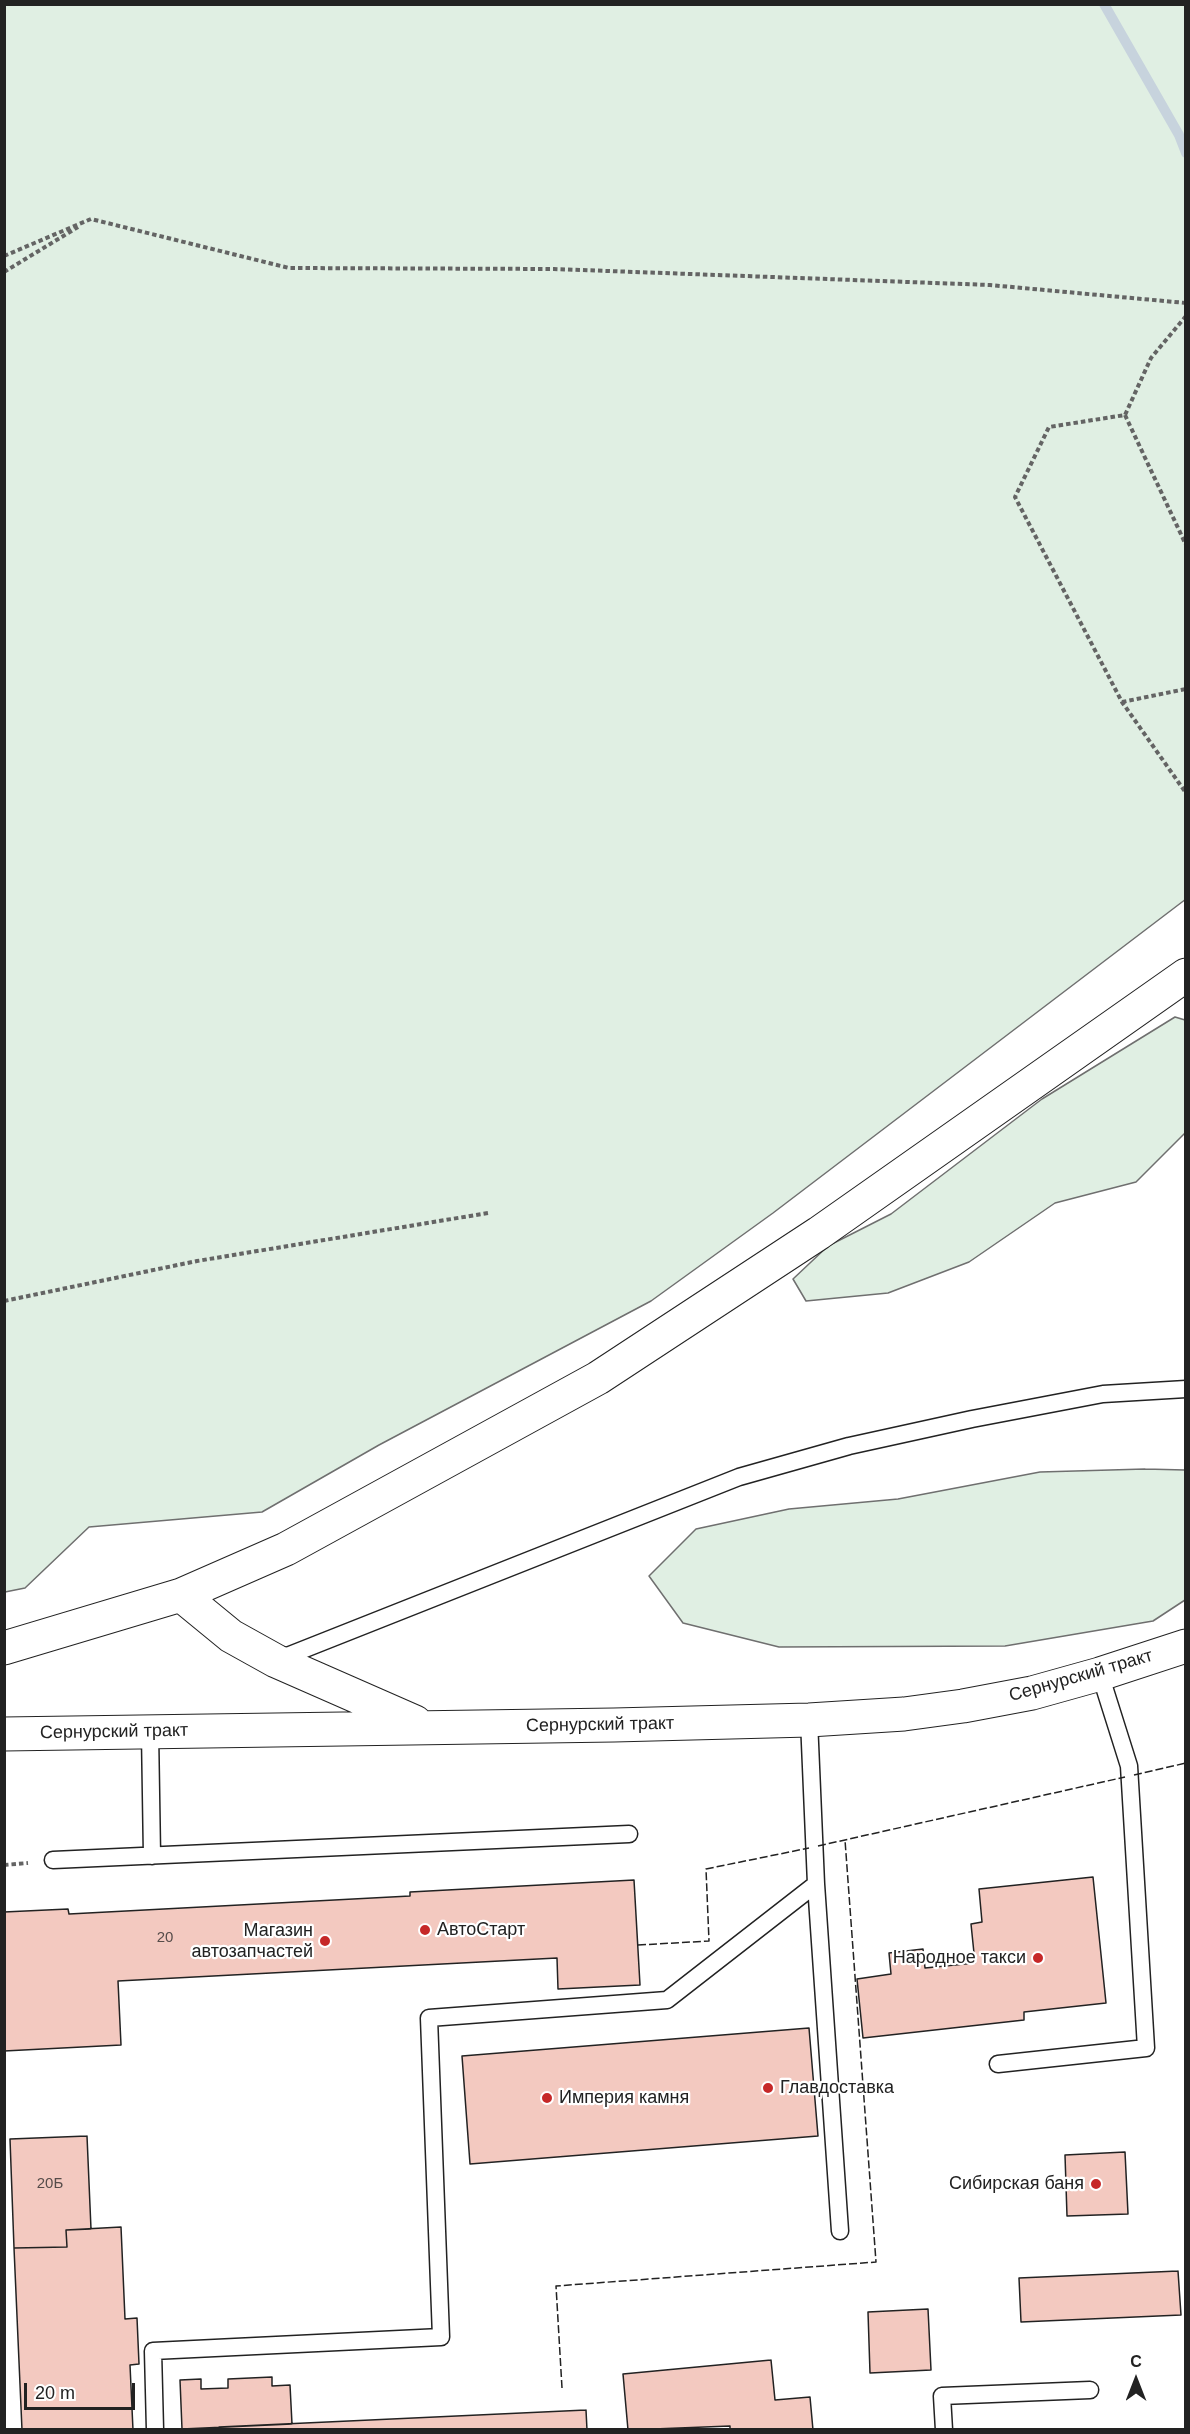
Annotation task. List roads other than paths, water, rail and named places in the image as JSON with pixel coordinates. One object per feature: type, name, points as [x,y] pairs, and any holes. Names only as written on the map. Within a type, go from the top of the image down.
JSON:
[{"type":"main road","points":[[4,1648],[181,1595],[286,1549],[598,1378],[819,1233],[1185,975]]},
{"type":"main road","points":[[181,1595],[231,1636],[276,1660],[426,1726]]},
{"type":"main road","name":"Сернурский тракт","points":[[4,1734],[809,1720],[904,1714],[1032,1693],[1100,1674],[1185,1646]]},
{"type":"lane","points":[[276,1660],[739,1477],[849,1446],[972,1419],[1103,1395],[1185,1389]]},
{"type":"lane","points":[[998,2064],[1146,2048],[1129,1766],[1100,1674]]},
{"type":"lane","points":[[809,1720],[816,1884],[840,2231]]},
{"type":"lane","points":[[150,1732],[152,1856]]},
{"type":"lane","points":[[53,1860],[629,1834]]},
{"type":"lane","points":[[155,2430],[153,2351],[441,2337],[429,2018],[667,2000],[816,1884]]},
{"type":"lane","points":[[944,2430],[942,2396],[1090,2390]]},
{"type":"waterway","points":[[1104,4],[1179,135],[1186,153]]},
{"type":"place","name":"АвтоСтарт","points":[[425,1930]]},
{"type":"place","name":"Магазин автозапчастей","points":[[325,1941]]},
{"type":"place","name":"Народное такси","points":[[1038,1958]]},
{"type":"place","name":"Главдоставка","points":[[768,2088]]},
{"type":"place","name":"Империя камня","points":[[547,2098]]},
{"type":"place","name":"Сибирская баня","points":[[1096,2184]]}]
